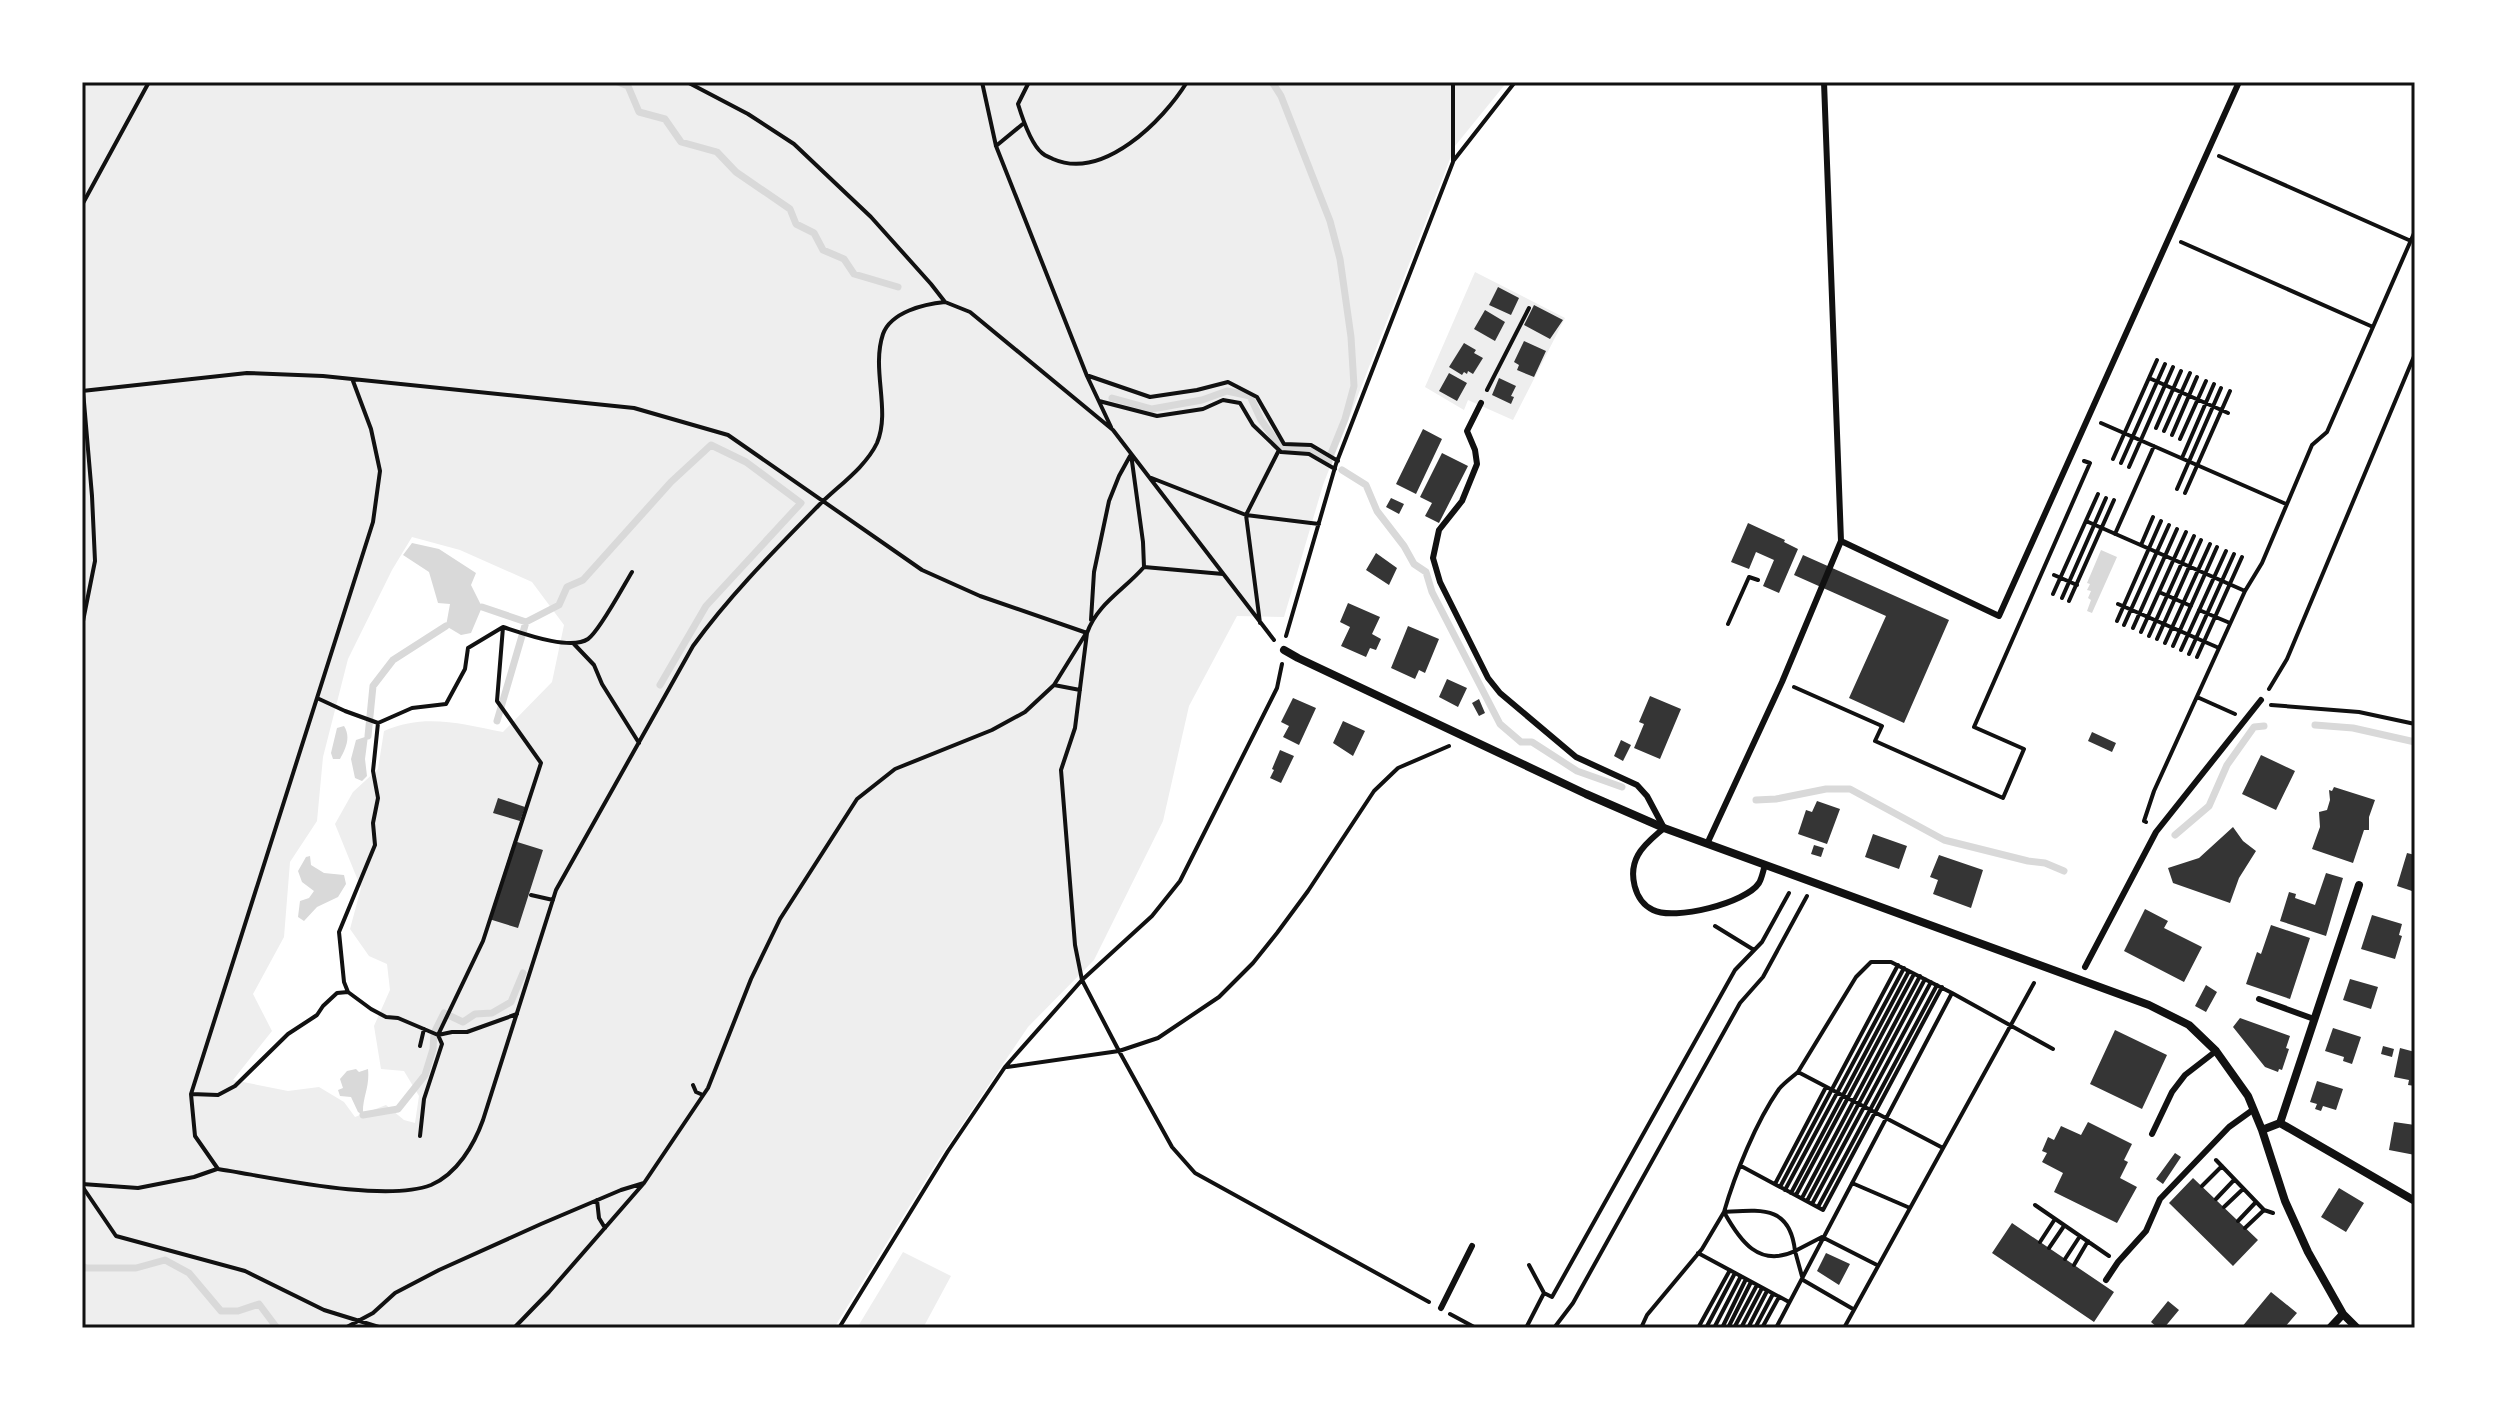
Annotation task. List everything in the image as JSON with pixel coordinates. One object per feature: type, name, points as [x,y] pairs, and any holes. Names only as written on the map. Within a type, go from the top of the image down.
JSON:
[{"type":"street","points":[[1284,650],[1664,828],[2149,1005],[2189,1025],[2216,1051],[2254,1109],[2285,1201],[2308,1252],[2343,1314],[2357,1328]]},
{"type":"street","points":[[2280,1123],[2359,885]]},
{"type":"street","points":[[2262,1130],[2280,1123]]},
{"type":"street","points":[[2280,1123],[2415,1201]]},
{"type":"street","points":[[2330,1328],[2343,1314]]},
{"type":"lane","points":[[1707,844],[1782,682],[1841,541],[1824,82]]},
{"type":"lane","points":[[1841,541],[1999,616],[2239,82]]},
{"type":"lane","points":[[1481,403],[1467,431],[1477,464],[1462,501],[1439,530],[1433,558],[1440,582],[1488,678],[1500,693],[1576,757],[1637,785],[1647,796],[1664,828],[1642,849],[1634,866],[1635,888],[1643,903],[1652,910],[1673,914],[1724,903],[1753,889],[1759,883],[1765,865]]},
{"type":"lane","points":[[2085,967],[2156,832],[2261,700]]},
{"type":"lane","points":[[2259,999],[2314,1019]]},
{"type":"lane","points":[[2152,1134],[2172,1092],[2185,1075],[2216,1051]]},
{"type":"lane","points":[[2106,1280],[2146,1231],[2160,1199],[2229,1127],[2254,1109]]},
{"type":"lane","points":[[1441,1308],[1472,1246]]},
{"type":"path","points":[[82,205],[149,82]]},
{"type":"path","points":[[687,82],[748,114],[794,144],[871,217],[945,302]]},
{"type":"path","points":[[982,82],[996,146],[1087,376],[1113,430],[1284,650]]},
{"type":"path","points":[[1029,82],[1018,104],[1024,123],[1041,153],[1067,165],[1096,161],[1135,141],[1169,107],[1187,82]]},
{"type":"path","points":[[1453,82],[1453,162]]},
{"type":"path","points":[[839,1328],[948,1151],[1005,1067],[1082,980],[1152,916],[1180,881],[1277,688],[1287,629],[1335,469],[1453,162],[1515,82]]},
{"type":"path","points":[[996,146],[1024,123]]},
{"type":"path","points":[[2221,157],[2411,241]]},
{"type":"path","points":[[2156,832],[2144,821],[2154,791],[2245,591],[2262,563],[2312,445],[2327,432],[2415,231]]},
{"type":"path","points":[[2182,242],[2373,327]]},
{"type":"path","points":[[82,1185],[138,1188],[218,1169],[357,1190],[398,1191],[430,1185],[445,1177],[458,1164],[477,1135],[556,890],[693,646],[744,582],[861,465],[877,442],[882,414],[877,361],[884,331],[904,312],[926,304],[945,302],[970,312],[1113,430]]},
{"type":"path","points":[[1481,403],[1529,308]]},
{"type":"path","points":[[2415,354],[2287,659],[2261,700],[2269,705],[2359,712],[2415,724]]},
{"type":"path","points":[[2113,459],[2157,360]]},
{"type":"path","points":[[2121,463],[2165,364]]},
{"type":"path","points":[[2129,467],[2173,367]]},
{"type":"path","points":[[2156,428],[2181,371]]},
{"type":"path","points":[[83,391],[247,373],[323,376],[634,408],[728,435],[922,570],[980,596],[1087,633]]},
{"type":"path","points":[[2164,431],[2190,373]]},
{"type":"path","points":[[1087,376],[1150,397],[1228,382],[1257,397],[1284,444],[1311,445],[1338,461]]},
{"type":"path","points":[[2172,435],[2197,377]]},
{"type":"path","points":[[2149,378],[2228,413]]},
{"type":"path","points":[[82,379],[95,561],[82,626]]},
{"type":"path","points":[[218,1169],[195,1136],[191,1094],[373,522],[380,471],[371,429],[353,381]]},
{"type":"path","points":[[2180,439],[2206,381]]},
{"type":"path","points":[[2182,458],[2214,384]]},
{"type":"path","points":[[2177,489],[2221,388]]},
{"type":"path","points":[[2185,493],[2230,391]]},
{"type":"path","points":[[1099,401],[1157,416],[1203,409],[1223,400],[1240,403],[1253,425],[1281,452],[1309,454],[1335,469]]},
{"type":"path","points":[[2102,423],[2286,504]]},
{"type":"path","points":[[2148,424],[2189,442]]},
{"type":"path","points":[[2115,534],[2154,446]]},
{"type":"path","points":[[1260,623],[1246,515],[1279,450]]},
{"type":"path","points":[[1091,620],[1107,600],[1144,567],[1131,454]]},
{"type":"path","points":[[1131,454],[1109,501],[1094,572],[1091,620],[1075,728],[1061,770],[1075,945],[1082,980],[1172,1147],[1195,1173],[1476,1328]]},
{"type":"path","points":[[1782,682],[1882,726],[1875,741],[2003,798],[2024,749],[1974,727],[2090,463],[2071,455]]},
{"type":"path","points":[[1148,476],[1246,515],[1319,524]]},
{"type":"path","points":[[2053,594],[2098,494]]},
{"type":"path","points":[[2062,598],[2106,498]]},
{"type":"path","points":[[2069,601],[2114,500]]},
{"type":"path","points":[[2141,545],[2153,517]]},
{"type":"path","points":[[2086,521],[2245,591]]},
{"type":"path","points":[[2117,621],[2120,605],[2161,521]]},
{"type":"path","points":[[2124,625],[2169,525]]},
{"type":"path","points":[[2133,628],[2177,529]]},
{"type":"path","points":[[2141,632],[2186,532]]},
{"type":"path","points":[[2149,636],[2194,536]]},
{"type":"path","points":[[2157,639],[2201,540]]},
{"type":"path","points":[[2165,643],[2210,544]]},
{"type":"path","points":[[2173,646],[2217,547]]},
{"type":"path","points":[[2181,650],[2226,551]]},
{"type":"path","points":[[2189,654],[2234,554]]},
{"type":"path","points":[[2197,657],[2242,557]]},
{"type":"path","points":[[1144,567],[1223,574]]},
{"type":"path","points":[[317,697],[378,723],[412,708],[446,704],[465,669],[468,648],[503,627],[538,638],[574,644],[588,639],[612,607],[632,572]]},
{"type":"path","points":[[2054,575],[2077,585]]},
{"type":"path","points":[[1728,624],[1749,577],[1758,580]]},
{"type":"path","points":[[2142,585],[2230,623]]},
{"type":"path","points":[[2120,605],[2219,648]]},
{"type":"path","points":[[420,1136],[424,1099],[442,1044],[438,1035],[483,941],[541,763],[497,701],[503,627]]},
{"type":"path","points":[[514,1328],[644,1183],[708,1088],[751,979],[780,919],[857,799],[895,769],[992,730],[1025,712],[1054,685],[1087,633]]},
{"type":"path","points":[[574,644],[594,665],[602,684],[639,743]]},
{"type":"path","points":[[1054,685],[1080,690]]},
{"type":"path","points":[[2197,697],[2231,711],[2244,721]]},
{"type":"path","points":[[378,723],[373,771],[378,798],[373,823],[375,845],[339,932],[344,982],[348,992],[386,1017],[398,1018],[438,1035],[467,1032],[517,1014]]},
{"type":"path","points":[[1005,1067],[1119,1051],[1158,1038],[1219,997],[1277,933],[1374,791],[1398,768],[1455,744],[1459,733]]},
{"type":"path","points":[[1554,1328],[1573,1303],[1740,1003],[1763,977],[1813,884]]},
{"type":"path","points":[[1529,1265],[1544,1293],[1552,1297],[1735,970],[1762,942],[1789,893]]},
{"type":"path","points":[[531,895],[553,900]]},
{"type":"path","points":[[1715,926],[1754,950]]},
{"type":"path","points":[[1641,1328],[1647,1315],[1698,1253],[1724,1212],[1741,1166],[1780,1087],[1798,1072],[1856,977],[1871,962],[1891,962],[1915,973],[2053,1049]]},
{"type":"path","points":[[1796,1196],[1814,1143],[1850,1100],[1885,1041],[1915,973]]},
{"type":"path","points":[[1796,1196],[1814,1143],[1850,1100],[1885,1041],[1915,973]]},
{"type":"path","points":[[1741,1166],[1823,1210],[1844,1158],[1870,1110],[1885,1041],[1915,973]]},
{"type":"path","points":[[1796,1196],[1844,1158],[1870,1110],[1885,1041],[1915,973]]},
{"type":"path","points":[[1844,1328],[2034,983]]},
{"type":"path","points":[[1796,1196],[1831,1090],[1939,986]]},
{"type":"path","points":[[191,1094],[218,1095],[235,1086],[288,1034],[317,1015],[337,993],[348,992]]},
{"type":"path","points":[[1776,1328],[1952,993]]},
{"type":"path","points":[[420,1046],[424,1029]]},
{"type":"path","points":[[1885,1041],[1917,1058]]},
{"type":"path","points":[[1798,1072],[1943,1148]]},
{"type":"path","points":[[693,1085],[696,1092],[703,1095]]},
{"type":"path","points":[[1796,1196],[1831,1090]]},
{"type":"path","points":[[1814,1143],[1861,1167]]},
{"type":"path","points":[[2206,1150],[2264,1210],[2273,1213]]},
{"type":"path","points":[[2202,1186],[2222,1166]]},
{"type":"path","points":[[2216,1199],[2234,1180]]},
{"type":"path","points":[[345,1328],[373,1313],[395,1293],[417,1281],[597,1200],[644,1183]]},
{"type":"path","points":[[1852,1183],[1910,1208]]},
{"type":"path","points":[[82,1185],[116,1236],[245,1271],[324,1310],[382,1328]]},
{"type":"path","points":[[2224,1207],[2243,1189]]},
{"type":"path","points":[[597,1200],[599,1218],[605,1228]]},
{"type":"path","points":[[2238,1221],[2256,1202]]},
{"type":"path","points":[[2035,1205],[2104,1252]]},
{"type":"path","points":[[2245,1228],[2264,1210]]},
{"type":"path","points":[[1724,1212],[1772,1212],[1788,1225],[1803,1280],[1854,1309]]},
{"type":"path","points":[[1724,1212],[1755,1252],[1773,1258],[1822,1237]]},
{"type":"path","points":[[2040,1242],[2055,1219]]},
{"type":"path","points":[[2049,1248],[2064,1226]]},
{"type":"path","points":[[2065,1259],[2080,1236]]},
{"type":"path","points":[[1822,1237],[1877,1265]]},
{"type":"path","points":[[2074,1265],[2088,1241]]},
{"type":"path","points":[[1698,1253],[1789,1302]]},
{"type":"path","points":[[1698,1328],[1732,1272]]},
{"type":"path","points":[[1706,1328],[1732,1272]]},
{"type":"path","points":[[1703,1318],[1720,1327],[1757,1285]]},
{"type":"path","points":[[1734,1328],[1757,1285]]},
{"type":"path","points":[[1741,1328],[1757,1285]]},
{"type":"path","points":[[1748,1328],[1757,1285]]},
{"type":"path","points":[[1755,1328],[1757,1285]]},
{"type":"path","points":[[1526,1328],[1544,1293]]},
{"type":"path","points":[[1762,1328],[1779,1297]]},
{"type":"path","points":[[82,1327],[101,1328]]},
{"type":"shaded area","points":[[82,82],[1507,82],[1455,146],[1323,485],[1284,617],[1237,616],[1189,706],[1163,821],[1094,960],[1028,1027],[938,1160],[834,1328],[82,1328]],"holes":[[[412,537],[460,550],[532,582],[564,625],[552,682],[503,732],[429,721],[384,731],[378,769],[353,792],[335,824],[361,888],[350,929],[369,956],[387,964],[390,990],[374,1026],[381,1069],[404,1071],[419,1096],[415,1123],[404,1120],[386,1105],[355,1117],[344,1102],[319,1087],[288,1091],[233,1080],[272,1031],[253,994],[284,937],[290,862],[317,821],[323,757],[348,659]]]},
{"type":"shaded area","points":[[1475,272],[1565,318],[1513,420],[1468,400],[1464,410],[1425,387]]},
{"type":"shaded area","points":[[412,543],[439,549],[476,573],[471,585],[482,607],[471,633],[461,635],[446,626],[450,604],[438,603],[429,572],[403,555]]},
{"type":"shaded area","points":[[2101,550],[2117,557],[2092,613],[2087,611],[2091,591],[2087,590],[2090,584],[2087,583]]},
{"type":"shaded area","points":[[344,726],[346,747],[340,759],[333,759],[331,753],[337,728]]},
{"type":"shaded area","points":[[368,736],[365,759],[367,776],[362,781],[355,778],[351,759],[356,740]]},
{"type":"shaded area","points":[[310,856],[311,865],[324,873],[344,875],[346,884],[338,897],[317,907],[304,921],[298,917],[300,901],[309,898],[314,891],[302,882],[298,871],[306,857]]},
{"type":"shaded area","points":[[356,1069],[359,1072],[368,1069],[363,1115],[358,1112],[351,1097],[340,1096],[338,1090],[343,1088],[340,1079],[347,1071]]},
{"type":"shaded area","points":[[903,1252],[951,1276],[923,1328],[857,1328]]},
{"type":"building","points":[[1498,287],[1519,298],[1511,315],[1489,305]]},
{"type":"building","points":[[1534,305],[1563,320],[1550,339],[1524,325]]},
{"type":"building","points":[[1485,310],[1505,322],[1495,341],[1474,329]]},
{"type":"building","points":[[1524,341],[1546,351],[1534,377],[1517,370],[1519,365],[1514,362]]},
{"type":"building","points":[[1464,343],[1483,358],[1473,374],[1468,371],[1462,375],[1449,367]]},
{"type":"building","points":[[1449,373],[1467,383],[1457,401],[1439,391]]},
{"type":"building","points":[[1499,378],[1516,386],[1511,404],[1492,395]]},
{"type":"building","points":[[1423,429],[1442,439],[1416,494],[1396,484]]},
{"type":"building","points":[[1442,453],[1468,466],[1439,523],[1425,516],[1432,503],[1420,497]]},
{"type":"building","points":[[1391,498],[1404,504],[1399,514],[1386,507]]},
{"type":"building","points":[[1748,523],[1798,549],[1779,593],[1763,586],[1774,560],[1756,552],[1749,569],[1731,562]]},
{"type":"building","points":[[1376,553],[1397,568],[1389,585],[1366,570]]},
{"type":"building","points":[[1803,555],[1949,620],[1904,723],[1849,698],[1886,616],[1794,575]]},
{"type":"building","points":[[1348,603],[1380,617],[1372,634],[1381,639],[1376,650],[1370,648],[1366,657],[1341,646],[1350,627],[1340,622]]},
{"type":"building","points":[[1408,626],[1439,639],[1425,673],[1419,670],[1415,679],[1391,668]]},
{"type":"building","points":[[1447,679],[1467,688],[1458,707],[1439,697]]},
{"type":"building","points":[[1650,696],[1681,709],[1660,759],[1634,748],[1644,724],[1639,722]]},
{"type":"building","points":[[1293,698],[1316,708],[1299,745],[1283,737],[1289,726],[1281,722]]},
{"type":"building","points":[[1479,699],[1485,713],[1479,716],[1472,703]]},
{"type":"building","points":[[1343,721],[1365,731],[1353,756],[1333,743]]},
{"type":"building","points":[[2092,732],[2116,743],[2112,752],[2088,741]]},
{"type":"building","points":[[1621,740],[1631,745],[1623,761],[1614,756]]},
{"type":"building","points":[[1280,750],[1294,756],[1281,783],[1270,778]]},
{"type":"building","points":[[2261,755],[2295,771],[2276,810],[2242,794]]},
{"type":"building","points":[[2334,787],[2375,800],[2369,817],[2369,830],[2364,830],[2353,863],[2312,849],[2320,827],[2319,812],[2327,810],[2329,790],[2332,791]]},
{"type":"building","points":[[498,798],[525,807],[520,821],[493,813]]},
{"type":"building","points":[[1817,801],[1840,809],[1827,844],[1798,834],[1806,810],[1812,812]]},
{"type":"building","points":[[2233,827],[2243,841],[2256,851],[2239,878],[2230,903],[2173,883],[2168,868],[2199,858]]},
{"type":"building","points":[[1873,834],[1907,846],[1899,869],[1865,857]]},
{"type":"building","points":[[514,841],[543,850],[518,928],[489,919]]},
{"type":"building","points":[[1814,845],[1824,848],[1821,857],[1811,854]]},
{"type":"building","points":[[2407,853],[2415,855],[2415,892],[2397,886]]},
{"type":"building","points":[[1939,855],[1983,870],[1971,908],[1933,894],[1938,880],[1930,877]]},
{"type":"building","points":[[2326,873],[2343,878],[2326,936],[2280,921],[2289,892],[2296,894],[2295,898],[2315,905]]},
{"type":"building","points":[[2145,909],[2168,921],[2164,928],[2202,947],[2184,982],[2124,951]]},
{"type":"building","points":[[2372,915],[2402,924],[2395,959],[2361,949]]},
{"type":"building","points":[[2271,925],[2310,938],[2290,999],[2246,984]]},
{"type":"building","points":[[2350,979],[2378,987],[2371,1009],[2343,1000]]},
{"type":"building","points":[[2206,985],[2217,992],[2206,1012],[2195,1006]]},
{"type":"building","points":[[2240,1018],[2290,1036],[2282,1070],[2278,1072],[2265,1067],[2233,1027]]},
{"type":"building","points":[[2333,1028],[2361,1037],[2352,1064],[2343,1061],[2344,1057],[2325,1051]]},
{"type":"building","points":[[2115,1030],[2167,1055],[2142,1109],[2090,1084]]},
{"type":"building","points":[[2383,1046],[2394,1049],[2392,1057],[2381,1054]]},
{"type":"building","points":[[2400,1048],[2415,1052],[2415,1086],[2408,1085],[2409,1080],[2394,1077]]},
{"type":"building","points":[[2317,1081],[2343,1089],[2336,1110],[2323,1106],[2321,1111],[2315,1109],[2317,1104],[2310,1102]]},
{"type":"building","points":[[2088,1122],[2132,1144],[2120,1178],[2137,1187],[2117,1223],[2054,1192],[2063,1173],[2042,1162],[2047,1153],[2042,1151],[2048,1137],[2054,1140],[2061,1126],[2081,1135]]},
{"type":"building","points":[[2394,1122],[2415,1125],[2415,1155],[2389,1150]]},
{"type":"building","points":[[2175,1153],[2181,1157],[2163,1184],[2156,1179]]},
{"type":"building","points":[[2193,1178],[2258,1240],[2233,1266],[2169,1203]]},
{"type":"building","points":[[2339,1188],[2364,1203],[2346,1232],[2321,1217]]},
{"type":"building","points":[[2012,1223],[2114,1292],[2094,1322],[1992,1253]]},
{"type":"building","points":[[1826,1253],[1850,1264],[1839,1285],[1817,1271]]},
{"type":"building","points":[[2271,1292],[2297,1313],[2284,1328],[2241,1328]]},
{"type":"building","points":[[2168,1301],[2179,1310],[2164,1328],[2158,1328],[2151,1322]]},
{"type":"waterway","points":[[618,82],[628,86],[639,112],[665,119],[681,142],[717,152],[736,172],[790,209],[796,224],[814,233],[823,250],[844,259],[854,274],[898,287]]},
{"type":"waterway","points":[[1272,82],[1281,96],[1330,221],[1340,259],[1354,386],[1328,461]]},
{"type":"waterway","points":[[1112,398],[1152,409],[1202,400],[1227,391],[1250,396],[1261,420],[1281,448],[1310,451],[1329,462]]},
{"type":"waterway","points":[[482,607],[526,622],[559,605],[567,587],[583,580],[671,482],[711,445],[746,462],[801,503],[706,606],[660,685]]},
{"type":"waterway","points":[[1342,470],[1366,485],[1377,511],[1414,564],[1426,572],[1432,592],[1500,724],[1521,742],[1532,742],[1577,771],[1622,787]]},
{"type":"waterway","points":[[497,721],[526,622]]},
{"type":"waterway","points":[[368,736],[373,686],[393,660],[446,626]]},
{"type":"waterway","points":[[2315,725],[2353,728],[2415,742]]},
{"type":"waterway","points":[[2175,835],[2209,806],[2227,765],[2254,727],[2264,726]]},
{"type":"waterway","points":[[1756,800],[1826,789],[1850,789],[1944,840],[2045,863],[2064,871]]},
{"type":"waterway","points":[[363,1115],[398,1109],[425,1075],[434,1033],[444,1013],[463,1022],[475,1014],[492,1013],[511,1002],[523,973]]},
{"type":"waterway","points":[[82,1266],[136,1268],[165,1260],[189,1273],[221,1311],[238,1311],[259,1304],[277,1328]]}]
